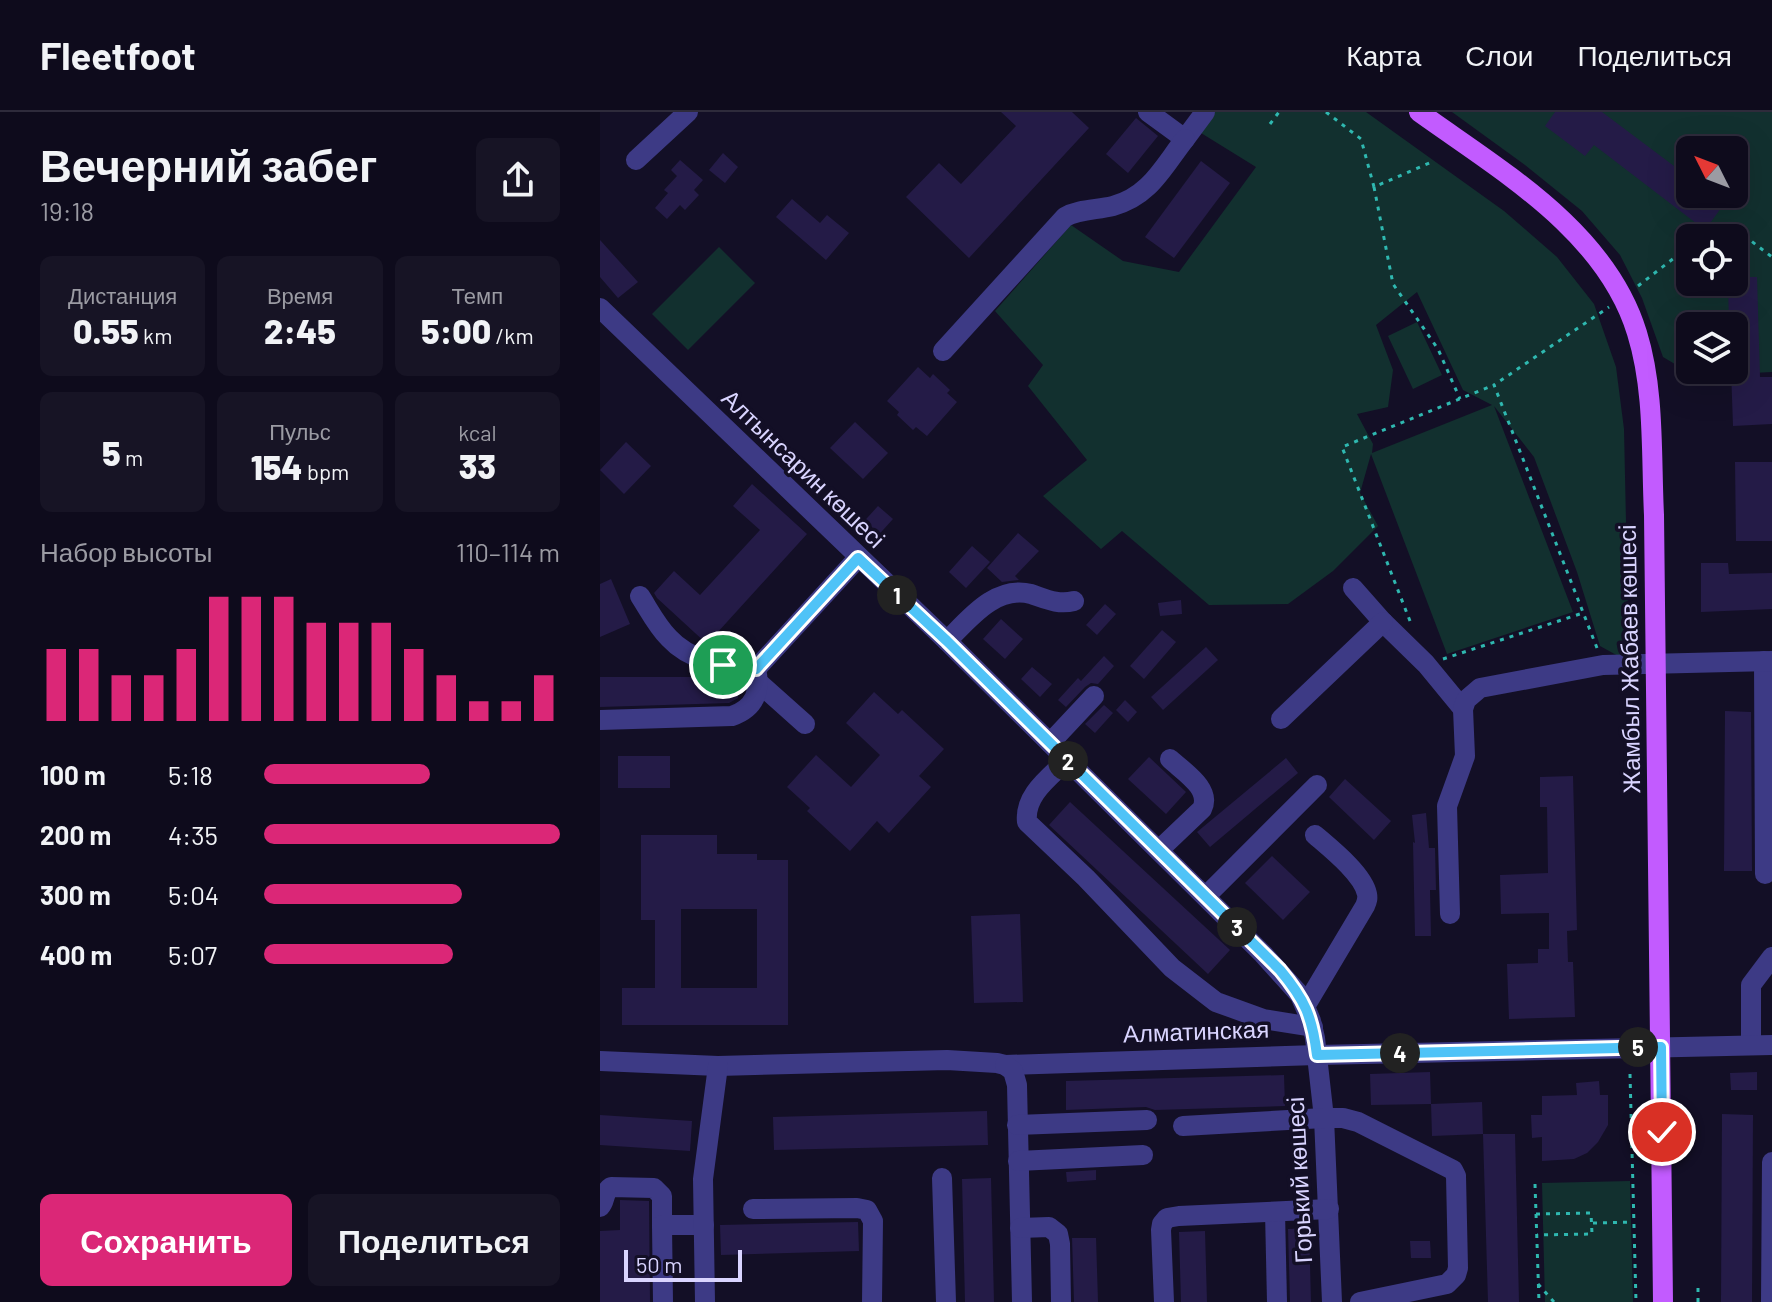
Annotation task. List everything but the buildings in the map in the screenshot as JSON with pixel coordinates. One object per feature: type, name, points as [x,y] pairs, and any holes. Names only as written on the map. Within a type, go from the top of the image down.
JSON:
[{"type":"main road","name":"Жамбыл Жабаев көшесі","points":[[1419,112],[1517,183],[1568,225],[1605,268],[1638,334],[1647,385],[1654,515],[1663,1302]]},
{"type":"street","points":[[636,160],[688,112]]},
{"type":"street","points":[[1148,112],[1185,139]]},
{"type":"street","points":[[943,351],[1065,217],[1114,206],[1139,195],[1205,112]]},
{"type":"street","name":"Алтынсарин көшесі","points":[[600,308],[947,641],[1280,970],[1306,1005],[1317,1055]]},
{"type":"street","points":[[600,720],[732,716],[742,712],[757,695],[758,676],[858,558]]},
{"type":"street","points":[[1353,588],[1426,664],[1463,709]]},
{"type":"street","points":[[947,641],[978,610],[1000,597],[1022,593],[1058,603],[1074,601]]},
{"type":"street","points":[[640,596],[661,629],[678,646],[713,663],[758,676],[805,724]]},
{"type":"street","points":[[1281,719],[1383,622]]},
{"type":"street","points":[[1450,914],[1447,806],[1465,756],[1463,709],[1472,693],[1480,688],[1603,665],[1768,661],[1765,874]]},
{"type":"street","points":[[1050,743],[1094,696]]},
{"type":"street","points":[[1159,850],[1202,809],[1205,802],[1199,786],[1170,759]]},
{"type":"street","points":[[1067,760],[1032,796],[1026,811],[1027,822],[1086,878],[1172,968],[1216,1002],[1263,1019],[1313,1027]]},
{"type":"street","points":[[1206,896],[1317,785]]},
{"type":"street","points":[[1306,1005],[1368,897],[1356,874],[1315,835]]},
{"type":"street","points":[[1751,1045],[1751,985],[1772,957]]},
{"type":"street","name":"Алматинская","points":[[600,1061],[718,1066],[947,1060],[1005,1065],[1772,1045]]},
{"type":"street","name":"Горький көшесі","points":[[1317,1055],[1324,1118],[1332,1302]]},
{"type":"street","points":[[1005,1065],[1015,1076],[1022,1302]]},
{"type":"street","points":[[705,1302],[703,1179],[718,1066]]},
{"type":"street","points":[[1183,1126],[1343,1118],[1358,1122],[1453,1170],[1456,1176],[1456,1275],[1447,1284],[1360,1302]]},
{"type":"street","points":[[1017,1125],[1147,1120]]},
{"type":"street","points":[[1018,1161],[1143,1155]]},
{"type":"street","points":[[1771,1302],[1772,1162]]},
{"type":"street","points":[[942,1178],[946,1302]]},
{"type":"street","points":[[600,1207],[607,1191],[613,1186],[654,1188],[662,1196],[663,1302]]},
{"type":"street","points":[[753,1209],[867,1210],[873,1221],[872,1302]]},
{"type":"street","points":[[1164,1302],[1161,1230],[1167,1218],[1329,1209]]},
{"type":"street","points":[[1275,1212],[1277,1302]]},
{"type":"street","points":[[662,1225],[704,1225]]},
{"type":"street","points":[[1020,1228],[1049,1227],[1058,1234],[1061,1302]]},
{"type":"path","points":[[1270,124],[1279,112]]},
{"type":"path","points":[[1326,112],[1361,139],[1393,284],[1438,349],[1460,399]]},
{"type":"path","points":[[1374,187],[1434,161]]},
{"type":"path","points":[[1748,239],[1772,257]]},
{"type":"path","points":[[1409,621],[1342,447],[1494,385],[1622,298],[1676,256]]},
{"type":"path","points":[[1494,385],[1603,665]]},
{"type":"path","points":[[1426,664],[1583,613]]},
{"type":"path","points":[[1630,1074],[1636,1302]]},
{"type":"path","points":[[1535,1184],[1539,1302]]},
{"type":"path","points":[[1536,1214],[1591,1213],[1592,1234],[1537,1235]]},
{"type":"path","points":[[1591,1223],[1633,1222]]},
{"type":"path","points":[[1538,1284],[1554,1302]]},
{"type":"path","points":[[1698,1286],[1698,1302]]},
{"type":"green space","points":[[1215,112],[1366,112],[1504,211],[1557,257],[1594,304],[1616,367],[1624,429],[1629,662],[1600,646],[1577,572],[1534,457],[1494,406],[1573,612],[1447,654],[1371,454],[1360,493],[1378,526],[1333,571],[1288,604],[1209,605],[1122,531],[1101,549],[1043,496],[1087,460],[1028,386],[1043,365],[995,311],[1071,225],[1123,261],[1179,272],[1256,167],[1201,133]],"holes":[[[1417,292],[1463,390],[1492,405],[1372,453],[1373,444],[1357,414],[1388,407],[1393,370],[1376,325]]]},
{"type":"green space","points":[[1452,112],[1772,112],[1772,372],[1748,373],[1748,312],[1676,312],[1676,365],[1663,357],[1642,298],[1620,255],[1582,211]]},
{"type":"green space","points":[[719,247],[755,283],[688,350],[652,314]]},
{"type":"green space","points":[[1417,322],[1442,375],[1413,389],[1388,336]]},
{"type":"green space","points":[[1630,1181],[1633,1302],[1545,1302],[1542,1183]]},
{"type":"route","points":[[723,665],[756,669],[858,558],[947,641],[1280,970],[1306,1005],[1317,1055],[1661,1047],[1662,1132]]}]
